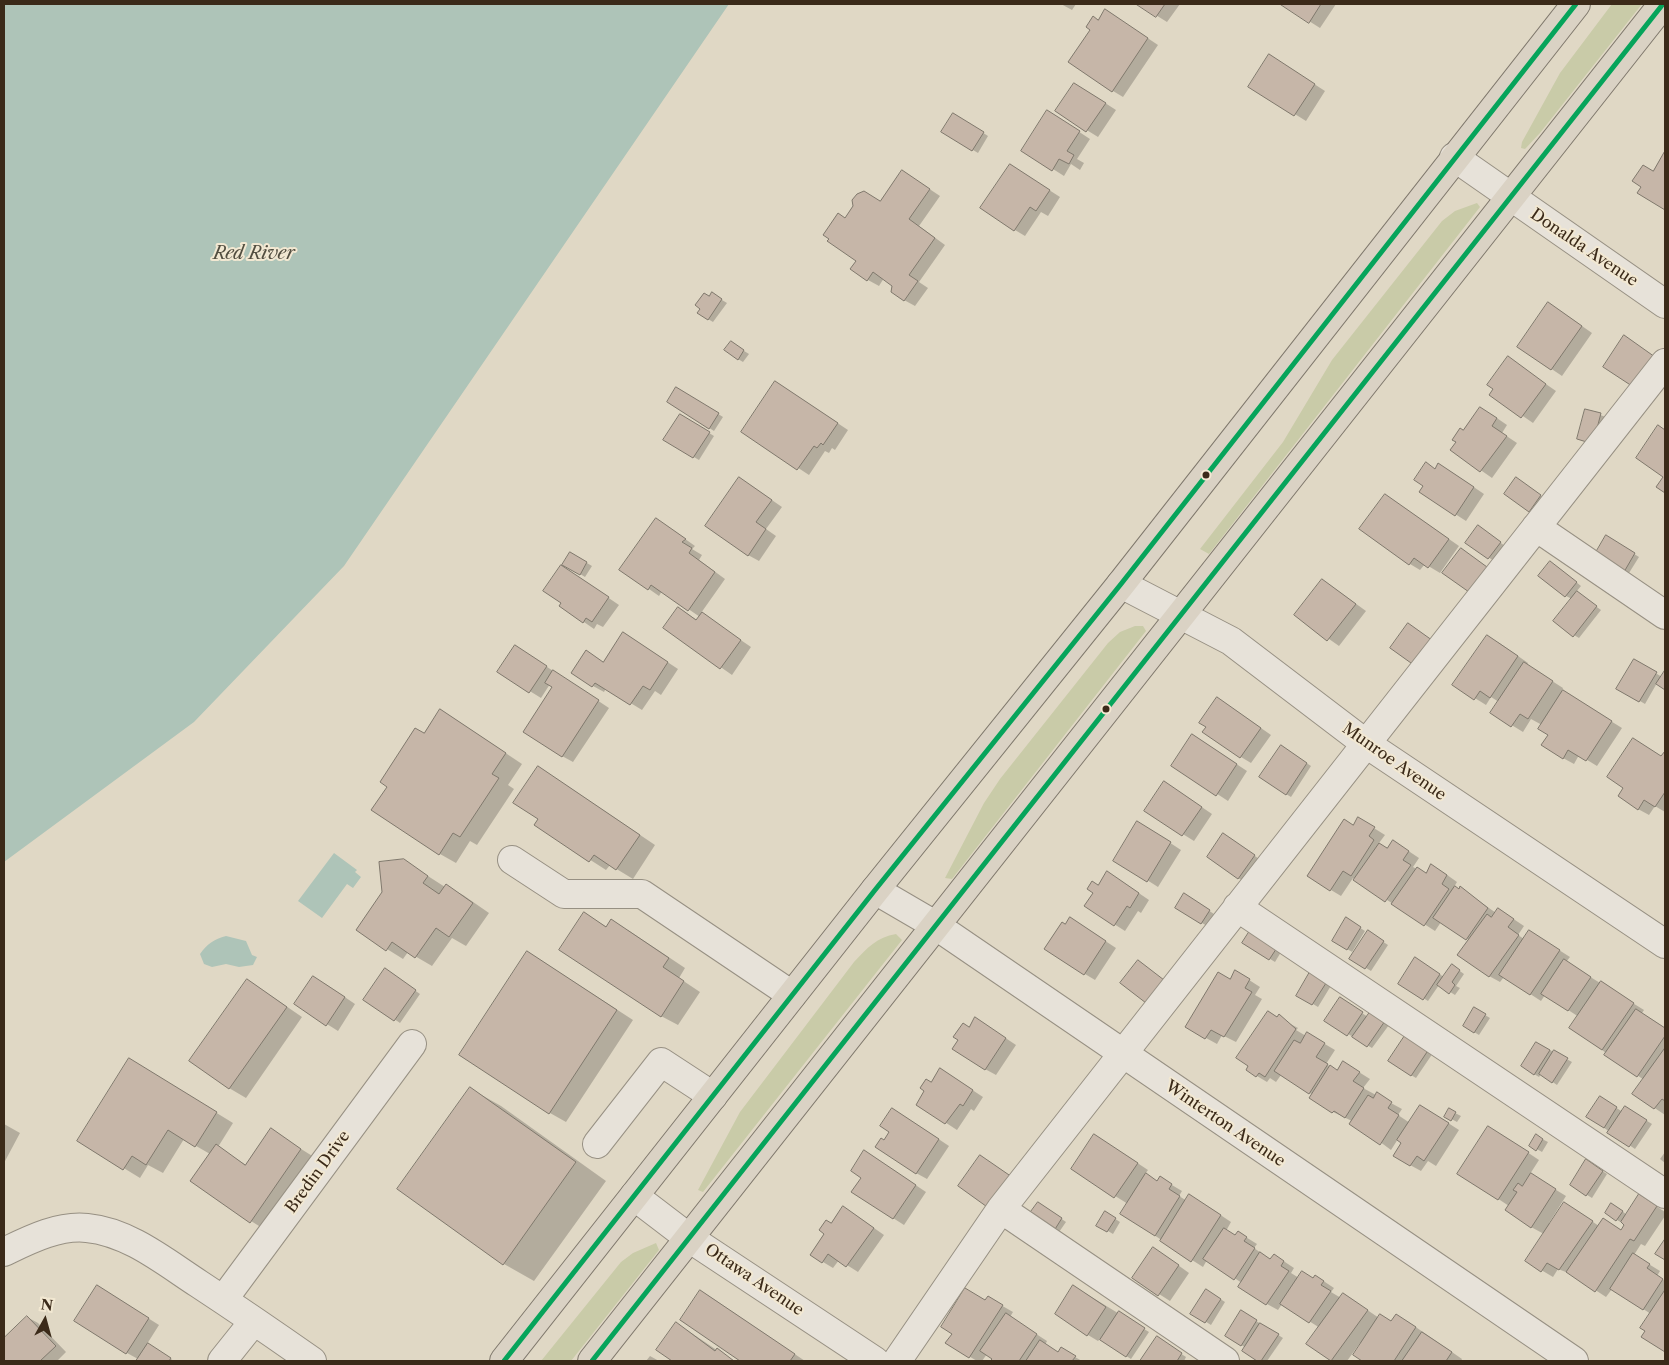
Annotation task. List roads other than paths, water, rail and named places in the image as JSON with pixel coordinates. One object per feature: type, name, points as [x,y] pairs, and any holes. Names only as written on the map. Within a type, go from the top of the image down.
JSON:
[{"type":"main road","points":[[504,1361],[875,890],[1121,584],[1454,157],[1576,4]]},
{"type":"main road","points":[[592,1361],[1663,4]]},
{"type":"street","name":"Donalda Avenue","points":[[1454,157],[1510,198],[1665,304]]},
{"type":"street","points":[[897,1361],[1001,1209],[1665,363]]},
{"type":"street","points":[[1536,527],[1665,615]]},
{"type":"street","name":"Munroe Avenue","points":[[1121,584],[1230,641],[1365,743],[1665,944]]},
{"type":"street","points":[[512,860],[564,894],[642,894],[792,995]]},
{"type":"street","name":"Winterton Avenue","points":[[875,890],[935,925],[1574,1361]]},
{"type":"street","points":[[1237,907],[1665,1194]]},
{"type":"street","name":"Bredin Drive","points":[[223,1300],[412,1044]]},
{"type":"street","points":[[598,1144],[661,1062],[713,1096]]},
{"type":"street","name":"Ottawa Avenue","points":[[634,1196],[689,1238],[875,1361]]},
{"type":"street","points":[[1001,1209],[1225,1361]]},
{"type":"street","points":[[4,1252],[54,1231],[88,1228],[132,1242],[223,1300],[312,1361]]},
{"type":"street","points":[[222,1361],[254,1321]]},
{"type":"water","name":"Red River","points":[[4,4],[729,4],[344,566],[194,722],[4,862]]},
{"type":"water","points":[[334,853],[357,870],[355,872],[361,877],[353,888],[347,884],[322,918],[298,901]]},
{"type":"water","points":[[226,936],[246,941],[252,955],[257,957],[253,965],[239,967],[226,964],[212,967],[204,964],[200,954],[203,950],[214,940]]}]
